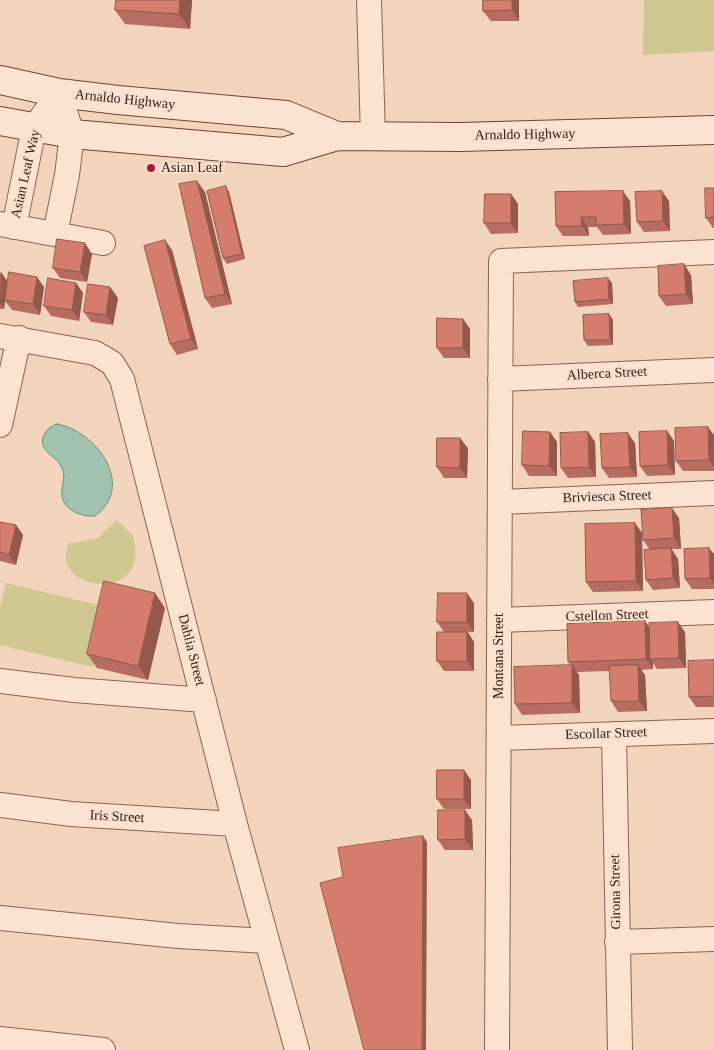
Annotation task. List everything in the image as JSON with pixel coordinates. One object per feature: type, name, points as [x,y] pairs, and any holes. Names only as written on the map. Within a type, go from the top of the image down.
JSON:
[{"type":"main road","name":"Arnaldo Highway","points":[[3,81],[59,93],[286,115],[337,136]]},
{"type":"main road","name":"Arnaldo Highway","points":[[0,122],[72,134],[283,152],[337,136],[373,137],[714,130]]},
{"type":"street","points":[[369,0],[373,137]]},
{"type":"street","points":[[55,234],[67,175],[72,134],[59,93]]},
{"type":"street","name":"Asian Leaf Way","points":[[59,93],[34,128],[7,225],[103,243]]},
{"type":"street","name":"Montana Street","points":[[497,1050],[501,261],[714,252]]},
{"type":"street","points":[[0,424],[10,337]]},
{"type":"street","name":"Dahlia Street","points":[[10,337],[95,354],[112,363],[122,379],[235,824],[296,1050]]},
{"type":"street","name":"Alberca Street","points":[[500,379],[714,370]]},
{"type":"street","name":"Briviesca Street","points":[[500,502],[714,493]]},
{"type":"street","name":"Cstellon Street","points":[[499,620],[714,612]]},
{"type":"street","points":[[0,681],[74,690],[204,700]]},
{"type":"street","name":"Escollar Street","points":[[499,738],[714,731]]},
{"type":"street","name":"Girona Street","points":[[614,734],[620,1050]]},
{"type":"street","name":"Iris Street","points":[[0,806],[71,814],[235,824]]},
{"type":"street","points":[[0,918],[178,936],[267,941]]},
{"type":"street","points":[[617,942],[714,939]]},
{"type":"street","points":[[0,1039],[103,1050]]},
{"type":"shaded area","points":[[644,0],[714,0],[714,51],[643,55]]},
{"type":"shaded area","points":[[57,424],[72,429],[86,437],[106,461],[112,476],[112,490],[107,504],[95,516],[83,515],[72,511],[64,503],[62,497],[64,477],[62,468],[45,449],[43,444],[46,431]]},
{"type":"shaded area","points":[[117,520],[134,539],[135,557],[129,573],[121,579],[99,584],[88,582],[78,577],[70,569],[66,559],[68,544],[98,538]]},
{"type":"shaded area","points":[[6,583],[107,607],[93,667],[0,645],[0,607]]},
{"type":"building","points":[[116,0],[180,0],[179,14],[115,10]]},
{"type":"building","points":[[483,0],[512,0],[512,10],[483,11]]},
{"type":"building","points":[[197,181],[225,294],[205,298],[179,184]]},
{"type":"building","points":[[226,186],[242,254],[223,258],[207,191]]},
{"type":"building","points":[[705,188],[714,188],[714,217],[706,218]]},
{"type":"building","points":[[623,191],[624,224],[596,225],[596,217],[581,217],[582,226],[556,226],[555,192]]},
{"type":"building","points":[[662,191],[663,221],[637,222],[635,192]]},
{"type":"building","points":[[485,194],[511,194],[511,223],[484,223]]},
{"type":"building","points":[[57,239],[85,243],[80,272],[53,268]]},
{"type":"building","points":[[165,240],[191,339],[170,344],[144,246]]},
{"type":"building","points":[[684,264],[686,294],[659,296],[658,266]]},
{"type":"building","points":[[9,272],[37,277],[33,304],[5,300]]},
{"type":"building","points":[[48,278],[76,283],[72,310],[44,306]]},
{"type":"building","points":[[608,278],[609,299],[575,302],[573,281]]},
{"type":"building","points":[[88,284],[110,287],[106,315],[84,312]]},
{"type":"building","points":[[609,314],[610,340],[584,340],[583,315]]},
{"type":"building","points":[[437,318],[463,319],[463,348],[437,348]]},
{"type":"building","points":[[708,427],[709,460],[676,461],[675,428]]},
{"type":"building","points":[[523,431],[550,432],[549,466],[522,465]]},
{"type":"building","points":[[667,431],[668,465],[640,466],[639,432]]},
{"type":"building","points":[[588,432],[589,467],[561,468],[560,433]]},
{"type":"building","points":[[628,433],[630,467],[602,468],[600,434]]},
{"type":"building","points":[[437,438],[460,438],[460,468],[437,467]]},
{"type":"building","points":[[672,508],[674,538],[643,540],[641,510]]},
{"type":"building","points":[[0,522],[16,525],[9,555],[0,552]]},
{"type":"building","points":[[635,523],[636,581],[586,582],[585,524]]},
{"type":"building","points":[[671,548],[673,578],[646,580],[644,550]]},
{"type":"building","points":[[709,548],[710,578],[685,579],[684,549]]},
{"type":"building","points":[[104,581],[155,593],[138,666],[87,654]]},
{"type":"building","points":[[438,593],[467,593],[467,622],[437,622]]},
{"type":"building","points":[[645,621],[646,659],[568,662],[567,624]]},
{"type":"building","points":[[678,622],[679,658],[650,659],[649,623]]},
{"type":"building","points":[[437,632],[467,632],[467,661],[437,661]]},
{"type":"building","points":[[714,660],[714,696],[689,697],[688,661]]},
{"type":"building","points":[[572,665],[572,703],[515,704],[514,667]]},
{"type":"building","points":[[638,665],[639,701],[611,701],[609,666]]},
{"type":"building","points":[[437,770],[464,770],[464,799],[437,799]]},
{"type":"building","points":[[438,810],[465,810],[465,839],[438,840]]},
{"type":"building","points":[[423,836],[422,1050],[364,1050],[320,883],[343,877],[338,848]]},
{"type":"place","name":"Asian Leaf","points":[[151,168]]}]
